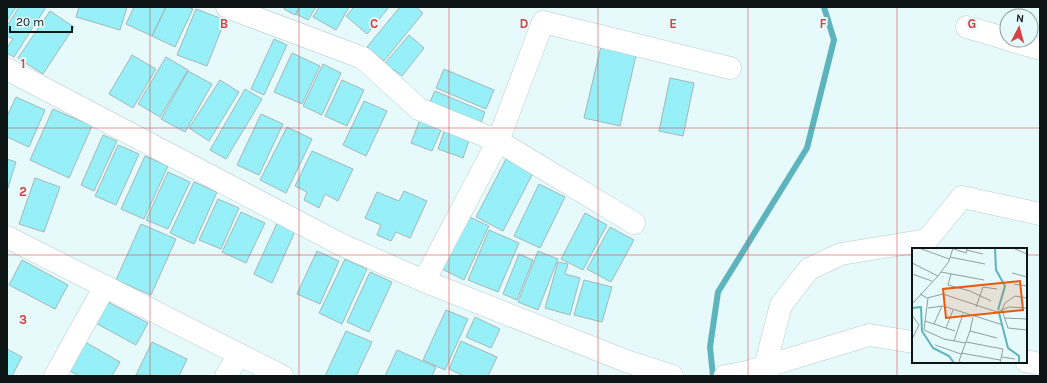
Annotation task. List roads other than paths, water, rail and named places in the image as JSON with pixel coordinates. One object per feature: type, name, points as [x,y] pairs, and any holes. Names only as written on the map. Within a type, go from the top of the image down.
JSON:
[{"type":"street","points":[[227,7],[363,58],[419,109],[498,141],[634,223]]},
{"type":"street","points":[[424,281],[498,141],[543,22],[730,68]]},
{"type":"street","points":[[967,27],[999,37]]},
{"type":"street","points":[[7,69],[340,244],[424,281],[626,361],[672,376]]},
{"type":"street","points":[[760,372],[781,304],[809,270],[841,254],[927,240],[962,197],[1040,214]]},
{"type":"street","points":[[7,236],[282,376]]},
{"type":"street","points":[[55,376],[105,286]]},
{"type":"street","points":[[725,376],[760,372],[869,335],[912,342]]},
{"type":"street","points":[[226,376],[239,354]]},
{"type":"street","points":[[1027,361],[1040,364]]},
{"type":"waterway","points":[[713,376],[710,347],[718,292],[807,148],[834,40],[824,7]]}]
